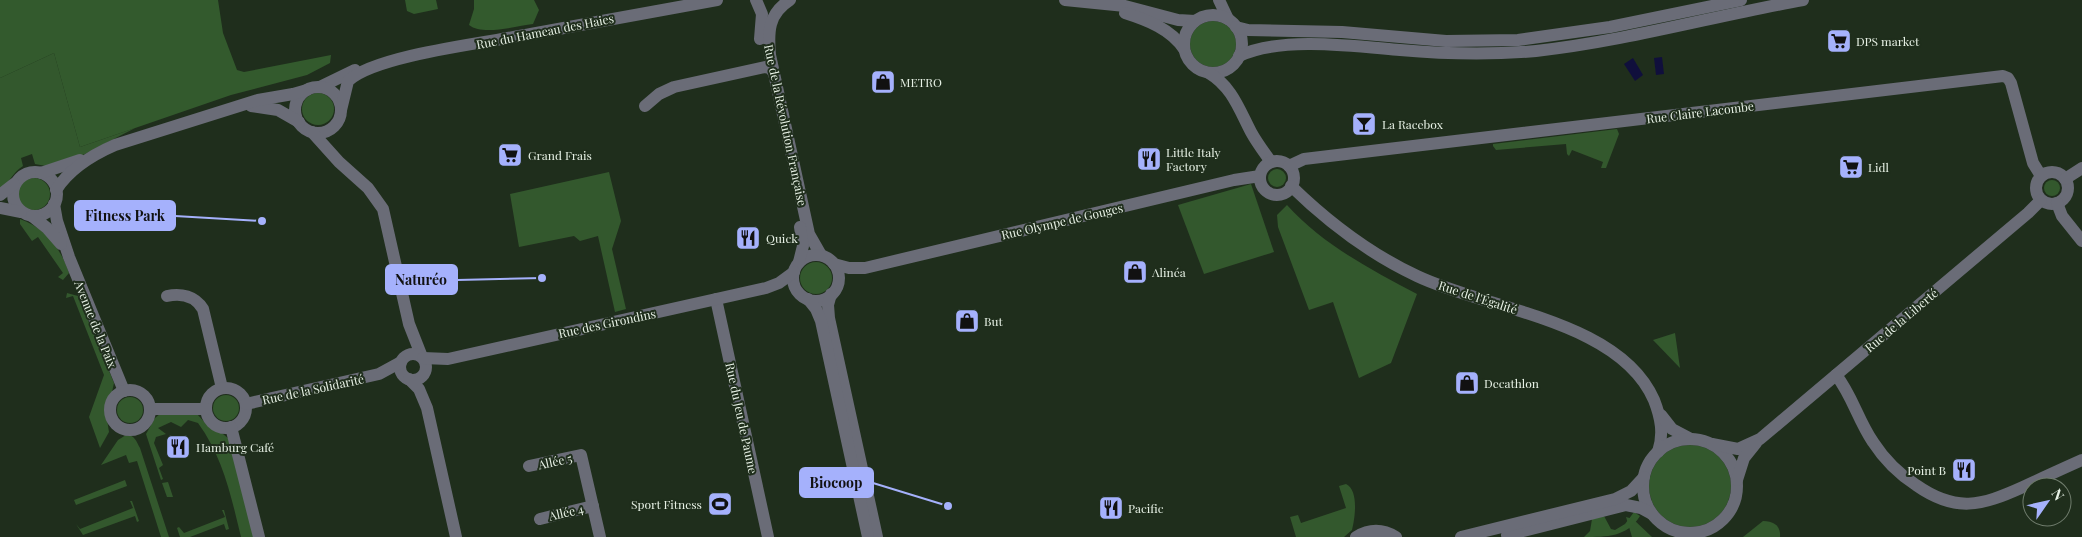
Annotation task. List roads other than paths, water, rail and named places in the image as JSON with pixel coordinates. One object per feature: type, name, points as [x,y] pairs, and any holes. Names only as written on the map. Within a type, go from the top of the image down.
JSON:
[{"type":"street","name":"Rue du Hameau des Haies","points":[[236,108],[258,100],[314,88],[351,71],[375,67],[436,51],[717,0]]},
{"type":"street","points":[[645,106],[660,94],[674,87],[769,70],[760,40],[762,14],[756,0]]},
{"type":"street","name":"Rue de la Révolution Française","points":[[790,0],[775,14],[769,26],[768,37],[769,70],[803,242],[802,254],[796,267]]},
{"type":"street","points":[[1065,0],[1133,8],[1178,20],[1218,15],[1232,23],[1255,30],[1342,32],[1446,41],[1512,40],[1594,30],[1741,0]]},
{"type":"street","points":[[1184,48],[1185,34],[1214,0]]},
{"type":"street","points":[[1219,0],[1242,40],[1231,81],[1234,98]]},
{"type":"street","points":[[1096,4],[1150,22],[1172,35],[1184,48],[1192,64],[1201,70],[1209,72],[1222,71],[1236,60],[1268,48],[1314,44],[1451,53],[1533,51],[1606,40],[1803,0]]},
{"type":"street","name":"Rue du Hameau des Haies","points":[[341,110],[348,81],[355,75],[375,67]]},
{"type":"street","name":"Rue de la Révolution Française","points":[[769,70],[807,228],[813,243],[821,255]]},
{"type":"street","points":[[1209,72],[1225,84],[1252,133],[1271,162]]},
{"type":"street","name":"Rue Claire Lacombe","points":[[1289,166],[1304,159],[2003,76],[2008,78],[2011,83],[2033,163],[2041,176]]},
{"type":"street","points":[[299,122],[296,105],[301,95],[314,88],[335,94],[341,110],[335,125],[332,139],[333,146],[340,160],[350,171]]},
{"type":"street","points":[[41,173],[92,156],[138,136],[236,108],[253,106],[274,108],[299,122],[312,132],[368,188],[383,210],[409,324],[424,365],[428,408],[456,537]]},
{"type":"street","points":[[312,132],[326,131],[335,125]]},
{"type":"street","points":[[0,208],[26,214],[44,215],[54,204],[56,190],[71,172],[92,156]]},
{"type":"street","points":[[1279,161],[1289,166],[1294,176],[1291,186],[1283,193],[1273,194],[1262,187],[1260,176],[1264,166],[1271,162],[1279,161]]},
{"type":"street","points":[[2065,179],[2082,168]]},
{"type":"street","points":[[0,195],[25,174],[33,172],[41,173],[51,179],[56,190]]},
{"type":"street","points":[[2055,172],[2065,179],[2068,186],[2064,199],[2057,203],[2048,204],[2041,200],[2036,189],[2037,182],[2041,176],[2055,172]]},
{"type":"street","name":"Rue Olympe de Gouges","points":[[834,290],[850,275],[865,268],[1234,180],[1260,176]]},
{"type":"street","points":[[14,184],[12,198],[14,204],[26,214]]},
{"type":"street","name":"Rue de l'Égalité","points":[[1291,186],[1343,232],[1400,268],[1450,290],[1537,316],[1589,338],[1619,358],[1650,392],[1658,411],[1662,432],[1658,452]]},
{"type":"street","name":"Rue de la Liberté","points":[[1737,482],[1744,458],[1760,438],[2028,213],[2041,200]]},
{"type":"street","points":[[2057,203],[2064,218],[2082,240]]},
{"type":"street","name":"Avenue de la Paix","points":[[54,204],[69,257],[124,391]]},
{"type":"street","name":"Avenue de la Paix","points":[[26,214],[52,233],[69,257]]},
{"type":"street","points":[[868,537],[821,321],[816,309],[794,286],[796,267],[808,256],[821,255],[834,264],[838,273],[828,305],[829,318],[877,537]]},
{"type":"street","name":"Rue Olympe de Gouges","points":[[834,264],[849,268],[865,268]]},
{"type":"street","name":"Rue des Girondins","points":[[424,365],[766,288],[779,283],[796,267]]},
{"type":"street","name":"Rue des Girondins","points":[[766,288],[783,288],[805,297]]},
{"type":"street","points":[[805,297],[819,300],[834,290]]},
{"type":"street","points":[[167,296],[178,294],[190,298],[203,309],[222,388]]},
{"type":"street","name":"Rue du Jeu de Paume","points":[[716,299],[768,537]]},
{"type":"street","points":[[409,324],[410,343],[400,368],[407,378],[420,389],[428,408]]},
{"type":"street","points":[[404,359],[415,354],[424,365]]},
{"type":"street","name":"Rue de la Solidarité","points":[[379,374],[404,359]]},
{"type":"street","points":[[407,378],[419,378],[424,365]]},
{"type":"street","name":"Rue de la Solidarité","points":[[246,404],[379,374],[391,374],[407,378]]},
{"type":"street","points":[[1836,375],[1845,387],[1869,437],[1884,458],[1912,483],[1944,501],[1968,505],[1989,501],[2082,460]]},
{"type":"street","points":[[222,388],[231,388],[237,391],[244,397],[246,404],[246,413],[243,420],[231,427],[222,427],[214,423],[209,418],[206,409],[210,396],[222,388]]},
{"type":"street","points":[[131,390],[141,394],[147,399],[150,409],[148,418],[140,427],[130,430],[119,426],[112,419],[110,409],[114,399],[124,391],[131,390]]},
{"type":"street","points":[[150,409],[206,409]]},
{"type":"street","name":"Rue de l'Égalité","points":[[1658,411],[1672,429],[1691,439]]},
{"type":"street","points":[[231,427],[259,537]]},
{"type":"street","name":"Rue de la Liberté","points":[[1712,444],[1738,449],[1760,438]]},
{"type":"street","points":[[1652,514],[1644,494],[1644,477],[1649,463],[1658,452],[1673,442],[1691,439],[1712,444],[1728,458],[1734,468],[1737,482],[1734,503],[1723,520],[1718,537]]},
{"type":"street","name":"Allée 5","points":[[529,466],[581,455],[593,506]]},
{"type":"street","points":[[1461,537],[1615,499],[1631,491],[1644,477]]},
{"type":"street","points":[[593,506],[600,537]]},
{"type":"street","name":"Allée 4","points":[[540,518],[593,506]]},
{"type":"street","points":[[1497,537],[1626,506],[1641,508],[1652,514],[1668,528],[1690,533],[1708,530],[1723,520]]},
{"type":"street","points":[[1356,537],[1376,530],[1396,537]]},
{"type":"place","name":"DPS market","points":[[1839,41]]},
{"type":"place","name":"METRO","points":[[883,82]]},
{"type":"place","name":"La Racebox","points":[[1364,124]]},
{"type":"place","name":"Grand Frais","points":[[510,155]]},
{"type":"place","name":"Little Italy Factory","points":[[1149,159]]},
{"type":"place","name":"Lidl","points":[[1851,167]]},
{"type":"place","name":"Fitness Park","points":[[262,221]]},
{"type":"place","name":"Quick","points":[[748,238]]},
{"type":"place","name":"Alinéa","points":[[1135,272]]},
{"type":"place","name":"Naturéo","points":[[542,278]]},
{"type":"place","name":"But","points":[[967,321]]},
{"type":"place","name":"Decathlon","points":[[1467,383]]},
{"type":"place","name":"Hamburg Café","points":[[178,447]]},
{"type":"place","name":"Point B","points":[[1964,470]]},
{"type":"place","name":"Sport Fitness","points":[[720,504]]},
{"type":"place","name":"Biocoop","points":[[948,506]]},
{"type":"place","name":"Pacific","points":[[1111,508]]}]
